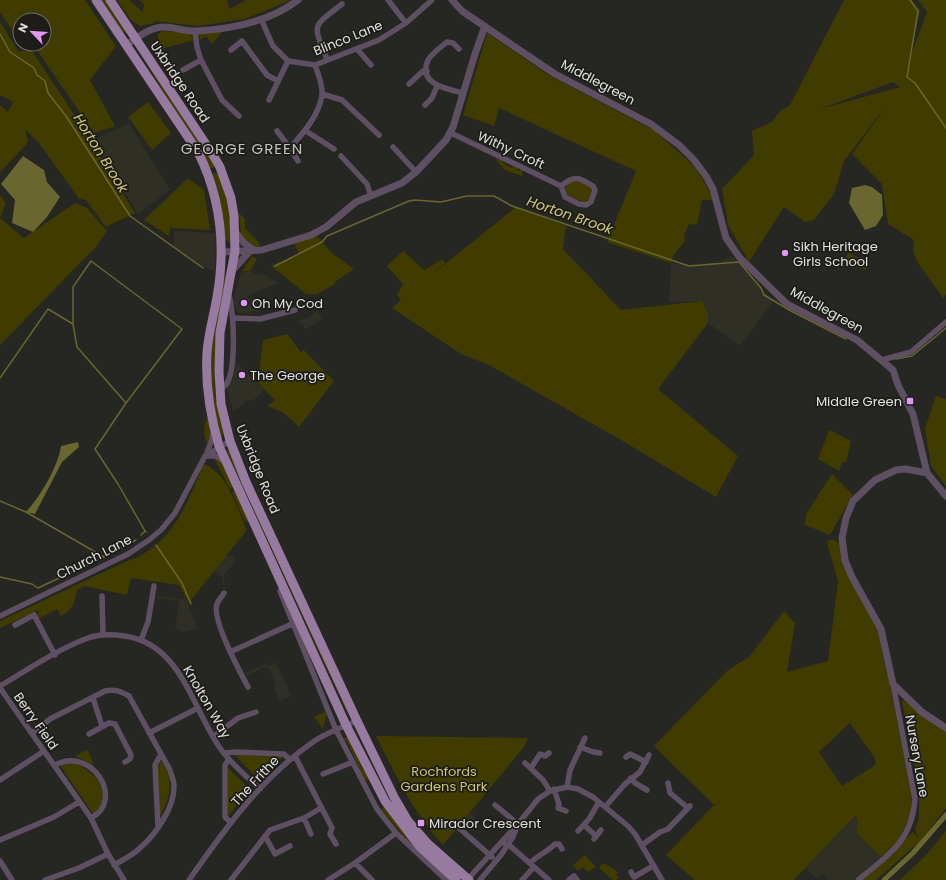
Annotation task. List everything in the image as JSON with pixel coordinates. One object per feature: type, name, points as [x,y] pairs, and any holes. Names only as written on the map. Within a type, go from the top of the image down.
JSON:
[{"type":"main road","name":"Uxbridge Road","points":[[96,0],[198,152],[208,173],[221,223],[222,252],[218,296],[207,352],[208,401],[219,446],[346,725],[385,801],[420,846],[456,880]]},
{"type":"main road","name":"Uxbridge Road","points":[[110,0],[220,167],[231,198],[235,231],[235,251],[220,333],[219,390],[230,441],[246,482],[394,797],[408,821],[428,844],[468,880]]},
{"type":"street","points":[[126,45],[144,33],[163,27],[195,31],[234,27],[261,19],[289,7],[298,0]]},
{"type":"street","points":[[388,0],[406,23]]},
{"type":"street","name":"Blinco Lane","points":[[288,61],[315,65],[327,59],[379,40],[406,23],[432,0]]},
{"type":"street","name":"Middlegreen","points":[[452,0],[462,11],[555,74],[651,124],[679,145],[694,160],[706,176],[713,189],[726,238],[740,258],[787,304],[857,340],[893,370],[898,385],[913,414],[927,473]]},
{"type":"street","points":[[327,59],[317,32],[319,22],[342,4]]},
{"type":"street","points":[[261,19],[273,46],[288,61],[269,100]]},
{"type":"street","points":[[222,252],[262,250],[311,234],[326,227],[356,202],[402,183],[416,172],[451,134],[485,26]]},
{"type":"street","points":[[195,31],[197,47],[201,60],[222,100],[239,116]]},
{"type":"street","points":[[231,50],[242,41],[267,75],[278,81]]},
{"type":"street","points":[[459,49],[453,43],[446,42],[429,59],[427,70],[429,80],[437,86],[463,93]]},
{"type":"street","points":[[357,49],[371,65]]},
{"type":"street","points":[[183,70],[201,60]]},
{"type":"street","points":[[290,148],[306,131],[322,94],[315,65]]},
{"type":"street","points":[[409,84],[422,71],[427,70]]},
{"type":"street","points":[[425,106],[432,98],[437,86]]},
{"type":"street","points":[[322,94],[342,100],[379,135]]},
{"type":"street","points":[[277,131],[298,161]]},
{"type":"street","points":[[306,131],[334,149]]},
{"type":"street","name":"Withy Croft","points":[[451,134],[561,186],[565,197],[579,204],[586,205],[591,202],[595,190],[593,186],[576,178],[570,178],[561,186]]},
{"type":"street","points":[[393,147],[416,172]]},
{"type":"street","points":[[341,156],[367,184],[371,196]]},
{"type":"street","points":[[235,231],[252,251]]},
{"type":"street","points":[[232,271],[252,251]]},
{"type":"street","points":[[219,390],[228,383],[231,370],[233,318],[228,293]]},
{"type":"street","points":[[233,318],[260,319],[295,310]]},
{"type":"street","points":[[882,360],[912,352],[946,322]]},
{"type":"street","name":"Church Lane","points":[[0,616],[128,554],[161,530],[175,513],[205,456],[212,440],[213,425]]},
{"type":"street","name":"Church Lane","points":[[205,456],[219,446],[230,441]]},
{"type":"street","points":[[205,456],[216,456],[227,464]]},
{"type":"street","points":[[946,496],[927,473],[906,469],[896,470],[875,480],[853,501],[843,531],[845,560],[852,577],[881,629],[893,684],[922,712],[946,728]]},
{"type":"street","points":[[253,528],[294,623],[336,730],[377,809],[396,833],[446,880]]},
{"type":"street","points":[[141,640],[148,622],[154,586]]},
{"type":"street","points":[[224,593],[217,604],[216,613],[230,652],[248,687]]},
{"type":"street","points":[[102,596],[103,634]]},
{"type":"street","points":[[15,625],[34,615],[55,655]]},
{"type":"street","points":[[230,652],[294,623]]},
{"type":"street","name":"Knolton Way","points":[[0,687],[55,655],[85,640],[103,634],[131,637],[141,640],[161,651],[171,662],[183,679],[214,737],[227,756],[260,790]]},
{"type":"street","name":"Nursery Lane","points":[[858,880],[895,848],[909,830],[914,816],[915,800],[893,684]]},
{"type":"street","name":"Berry Field","points":[[0,687],[91,818],[108,854],[124,880]]},
{"type":"street","points":[[32,733],[50,719],[105,691],[113,689],[121,691],[129,696],[170,770],[174,783],[173,794],[168,809],[149,840],[139,850],[114,865]]},
{"type":"street","points":[[93,698],[102,726]]},
{"type":"street","points":[[149,733],[198,708]]},
{"type":"street","points":[[214,737],[238,718],[256,712]]},
{"type":"street","name":"The Frithe","points":[[189,880],[231,823],[260,790],[292,758],[314,741],[357,721]]},
{"type":"street","points":[[89,734],[109,723],[115,724],[131,755],[130,759],[125,762]]},
{"type":"street","points":[[567,786],[570,770],[584,738]]},
{"type":"street","points":[[580,746],[593,752],[600,753]]},
{"type":"street","points":[[0,780],[44,751]]},
{"type":"street","name":"Knolton Way","points":[[227,756],[236,752],[284,754],[292,758]]},
{"type":"street","points":[[531,768],[540,754],[545,756],[549,753]]},
{"type":"street","points":[[158,826],[155,765],[161,754]]},
{"type":"street","points":[[626,757],[630,754],[646,762]]},
{"type":"street","name":"Knolton Way","points":[[227,756],[225,765],[225,817],[231,823]]},
{"type":"street","points":[[605,807],[631,778],[640,772],[649,756]]},
{"type":"street","points":[[292,758],[322,808],[332,828],[330,834],[336,844]]},
{"type":"street","name":"Berry Field","points":[[55,766],[67,760],[75,760],[87,764],[98,774],[104,787],[106,800],[102,810],[91,818]]},
{"type":"street","points":[[324,774],[353,762]]},
{"type":"street","points":[[525,763],[552,790],[559,804],[558,808],[566,811]]},
{"type":"street","points":[[631,778],[635,783],[647,790]]},
{"type":"street","points":[[642,845],[660,832],[668,829],[689,807],[670,793],[668,783]]},
{"type":"street","points":[[468,880],[538,800],[552,790],[567,786],[578,789],[594,797],[628,826],[642,845],[662,880]]},
{"type":"street","points":[[0,840],[54,817],[79,802]]},
{"type":"street","points":[[578,831],[584,826],[599,802]]},
{"type":"street","points":[[494,805],[518,824]]},
{"type":"street","points":[[231,880],[265,836],[276,826],[304,818],[322,808]]},
{"type":"street","points":[[304,818],[311,834]]},
{"type":"street","points":[[480,880],[508,844],[518,824]]},
{"type":"street","points":[[584,826],[595,838],[601,830]]},
{"type":"street","points":[[459,828],[496,860]]},
{"type":"street","points":[[328,880],[355,863],[396,833]]},
{"type":"street","points":[[265,836],[275,854],[290,846]]},
{"type":"street","points":[[500,843],[508,844],[549,880]]},
{"type":"street","points":[[522,880],[538,854],[549,851],[555,844],[559,844],[562,848]]},
{"type":"street","points":[[45,880],[79,868],[108,854]]},
{"type":"street","points":[[0,861],[12,880]]},
{"type":"street","points":[[355,863],[372,880]]},
{"type":"street","points":[[631,872],[634,877],[653,866]]},
{"type":"street","points":[[569,880],[574,876],[577,880]]},
{"type":"shaded area","points":[[129,123],[170,190],[138,214],[93,140]]},
{"type":"shaded area","points":[[23,156],[44,170],[47,182],[60,197],[47,217],[33,232],[12,223],[15,200],[1,184]]},
{"type":"shaded area","points":[[865,185],[872,187],[882,195],[883,215],[876,226],[865,230],[849,203],[852,188]]},
{"type":"shaded area","points":[[174,231],[216,233],[215,271],[200,266],[174,248]]},
{"type":"shaded area","points":[[731,255],[773,301],[740,346],[708,323],[708,314],[702,301],[669,302],[671,263],[688,265],[721,262]]},
{"type":"shaded area","points":[[250,271],[258,275],[263,274],[279,283],[247,296],[248,299],[255,297],[259,314],[255,311],[249,313],[238,313],[233,301],[241,273]]},
{"type":"shaded area","points":[[318,310],[322,319],[310,327],[304,329],[302,323],[296,321],[307,318]]},
{"type":"shaded area","points":[[234,359],[264,390],[255,399],[247,401],[233,412],[227,388],[233,372]]},
{"type":"shaded area","points":[[78,442],[79,447],[62,462],[35,514],[26,512],[48,481],[56,463],[61,446]]},
{"type":"shaded area","points":[[226,554],[230,557],[232,555],[235,557],[236,561],[224,575],[225,585],[223,586],[222,577],[213,571]]},
{"type":"shaded area","points":[[156,596],[183,599],[185,597],[198,629],[184,632],[175,629],[179,601],[156,598]]},
{"type":"shaded area","points":[[276,662],[291,696],[280,701],[273,687],[276,685],[269,669],[263,667],[248,676],[245,673],[267,663],[268,666]]},
{"type":"shaded area","points":[[470,813],[479,821],[470,832],[460,824]]},
{"type":"shaded area","points":[[856,815],[858,821],[856,832],[881,857],[853,880],[828,880],[823,875],[817,879],[806,868]]},
{"type":"green space","points":[[0,0],[85,0],[116,46],[90,80],[115,126],[94,133],[38,52],[52,52],[52,12],[12,12],[12,30],[0,12]]},
{"type":"green space","points":[[101,0],[108,0],[129,35],[121,30]]},
{"type":"green space","points":[[117,0],[129,0],[143,12],[144,4],[139,0],[227,0],[229,9],[247,0],[291,0],[245,19],[198,26],[153,21],[155,23],[140,26],[131,20]]},
{"type":"green space","points":[[844,0],[912,0],[920,11],[910,58],[927,12],[918,0],[946,0],[946,295],[943,298],[918,263],[913,252],[914,240],[888,224],[882,184],[852,154],[889,102],[844,161],[834,194],[814,220],[805,222],[784,207],[749,262],[728,225],[722,189],[754,155],[752,131],[772,122],[780,111],[790,105]],"holes":[[[893,82],[900,87],[820,109]]]},
{"type":"green space","points":[[0,22],[12,41],[12,52],[33,52],[73,113],[135,213],[106,227],[86,200],[79,199],[39,143],[25,129],[28,140],[26,145],[0,172],[0,105],[8,112],[13,102],[0,95]]},
{"type":"green space","points":[[163,31],[189,33],[194,40],[158,50],[158,34]]},
{"type":"green space","points":[[223,31],[212,44],[206,36],[200,40],[199,34]]},
{"type":"green space","points":[[487,33],[550,76],[654,130],[693,165],[701,176],[714,200],[702,200],[697,225],[689,224],[684,236],[685,241],[673,256],[671,263],[607,242],[636,171],[499,108],[494,126],[463,115]]},
{"type":"green space","points":[[136,46],[215,166],[214,168],[209,168]]},
{"type":"green space","points":[[148,102],[171,133],[152,150],[128,117]]},
{"type":"green space","points":[[499,157],[498,161],[501,158],[504,159],[503,163],[512,168],[514,164],[518,166],[517,170],[520,171],[523,168],[522,176],[505,170],[496,160]]},
{"type":"green space","points":[[214,173],[218,173],[227,199],[230,216],[230,243],[225,239],[212,177]]},
{"type":"green space","points":[[188,178],[204,190],[210,230],[170,228],[169,236],[144,220]]},
{"type":"green space","points":[[570,179],[590,185],[593,191],[588,202],[583,202],[566,194],[565,189]]},
{"type":"green space","points":[[0,195],[6,203],[0,218]]},
{"type":"green space","points":[[75,203],[87,208],[107,231],[95,248],[0,345],[0,218],[24,238]]},
{"type":"green space","points":[[516,207],[566,226],[563,249],[621,310],[702,301],[708,314],[708,323],[658,389],[738,456],[716,497],[621,440],[487,364],[461,354],[392,308],[401,300],[397,295],[403,284],[387,266],[403,251],[424,270],[443,259],[445,263],[434,273]]},
{"type":"green space","points":[[239,213],[245,219],[245,228],[260,244],[260,246],[253,247],[241,236]]},
{"type":"green space","points":[[317,236],[333,254],[354,269],[335,282],[335,284],[317,294],[306,294],[271,266],[299,254],[294,243]]},
{"type":"green space","points":[[848,253],[869,262],[866,270],[844,262]]},
{"type":"green space","points":[[230,255],[219,324],[214,376],[215,393],[223,429],[221,438],[212,397],[209,356],[213,326]]},
{"type":"green space","points":[[252,256],[257,259],[250,271],[242,271]]},
{"type":"green space","points":[[287,334],[301,352],[304,350],[334,381],[299,427],[284,413],[267,406],[275,400],[258,383],[263,340]]},
{"type":"green space","points":[[936,396],[946,399],[946,486],[931,466],[925,428]]},
{"type":"green space","points":[[207,416],[211,433],[209,446],[205,439],[204,431]]},
{"type":"green space","points":[[829,430],[851,441],[846,463],[842,462],[839,471],[818,459]]},
{"type":"green space","points":[[226,450],[232,452],[348,710],[346,710]]},
{"type":"green space","points":[[213,456],[221,460],[234,487],[230,489]]},
{"type":"green space","points":[[203,464],[212,468],[219,475],[231,492],[247,530],[191,600],[192,602],[189,603],[179,585],[131,578],[127,595],[84,586],[77,590],[71,608],[61,616],[57,609],[38,619],[38,610],[0,628],[0,621],[141,555],[154,546],[166,535],[183,510],[191,495]]},
{"type":"green space","points":[[832,474],[853,495],[830,535],[805,525],[806,514]]},
{"type":"green space","points":[[235,490],[252,524],[244,520],[232,492]]},
{"type":"green space","points":[[830,540],[835,540],[840,544],[879,631],[883,658],[890,685],[912,796],[911,816],[899,841],[881,857],[856,832],[858,822],[856,815],[794,880],[695,880],[666,855],[714,805],[654,746],[728,670],[749,657],[784,611],[795,623],[787,672],[828,661],[838,582],[827,542]],"holes":[[[850,723],[876,762],[874,766],[842,786],[819,752]]]},
{"type":"green space","points":[[904,700],[946,732],[946,808],[920,841],[876,880],[858,880],[913,832],[918,838],[915,829],[919,819],[919,788],[902,702]]},
{"type":"green space","points":[[327,711],[323,729],[314,717]]},
{"type":"green space","points":[[349,735],[362,763],[360,764],[363,770],[365,769],[431,860],[414,848],[381,809],[384,807],[368,779],[365,781],[348,743],[344,739]]},
{"type":"green space","name":"Rochfords Gardens Park","points":[[376,736],[528,738],[524,747],[443,845],[414,807]]},
{"type":"green space","points":[[86,750],[88,751],[94,765],[75,756]]},
{"type":"green space","points":[[234,754],[279,755],[283,757],[259,780]]},
{"type":"green space","points":[[71,761],[87,770],[94,776],[102,790],[100,806],[94,815],[61,767],[61,763]]},
{"type":"green space","points":[[161,761],[168,774],[170,788],[166,803],[160,816],[156,813],[158,767]]},
{"type":"green space","points":[[228,768],[250,789],[228,816]]},
{"type":"green space","points":[[946,831],[946,880],[900,880],[927,854]]},
{"type":"green space","points":[[585,855],[596,867],[588,872],[583,867],[578,871],[573,865]]},
{"type":"green space","points":[[602,864],[605,864],[618,872],[616,875],[618,877],[617,880],[613,880],[599,868]]},
{"type":"waterway","points":[[910,0],[918,11],[907,77],[915,83],[946,128]]},
{"type":"waterway","name":"Horton Brook","points":[[0,34],[10,52],[34,68],[37,75],[45,81],[48,93],[66,116],[130,216],[203,268]]},
{"type":"waterway","name":"Horton Brook","points":[[275,266],[322,242],[327,236],[409,201],[441,202],[467,196],[494,196],[512,206],[689,266],[739,262],[761,288],[764,295],[791,311],[846,339]]},
{"type":"waterway","points":[[73,324],[73,287],[91,261],[182,329],[126,403]]},
{"type":"waterway","points":[[0,378],[48,309],[73,324],[77,347],[126,403],[95,449],[118,484],[145,531]]},
{"type":"waterway","name":"Horton Brook","points":[[896,359],[912,356],[946,328]]},
{"type":"waterway","points":[[0,501],[26,512],[104,557]]},
{"type":"waterway","points":[[141,535],[145,531],[146,532]]},
{"type":"waterway","points":[[0,577],[32,584],[38,588],[136,540]]},
{"type":"waterway","points":[[156,545],[182,583],[191,604]]},
{"type":"waterway","points":[[884,880],[913,853],[946,815]]},
{"type":"place","name":"Sikh Heritage Girls School","points":[[785,253]]},
{"type":"place","name":"Oh My Cod","points":[[244,303]]},
{"type":"place","name":"The George","points":[[242,375]]},
{"type":"place","name":"Middle Green","points":[[910,401]]},
{"type":"place","name":"Mirador Crescent","points":[[421,823]]},
{"type":"district","name":"GEORGE GREEN","points":[[242,148]]}]
